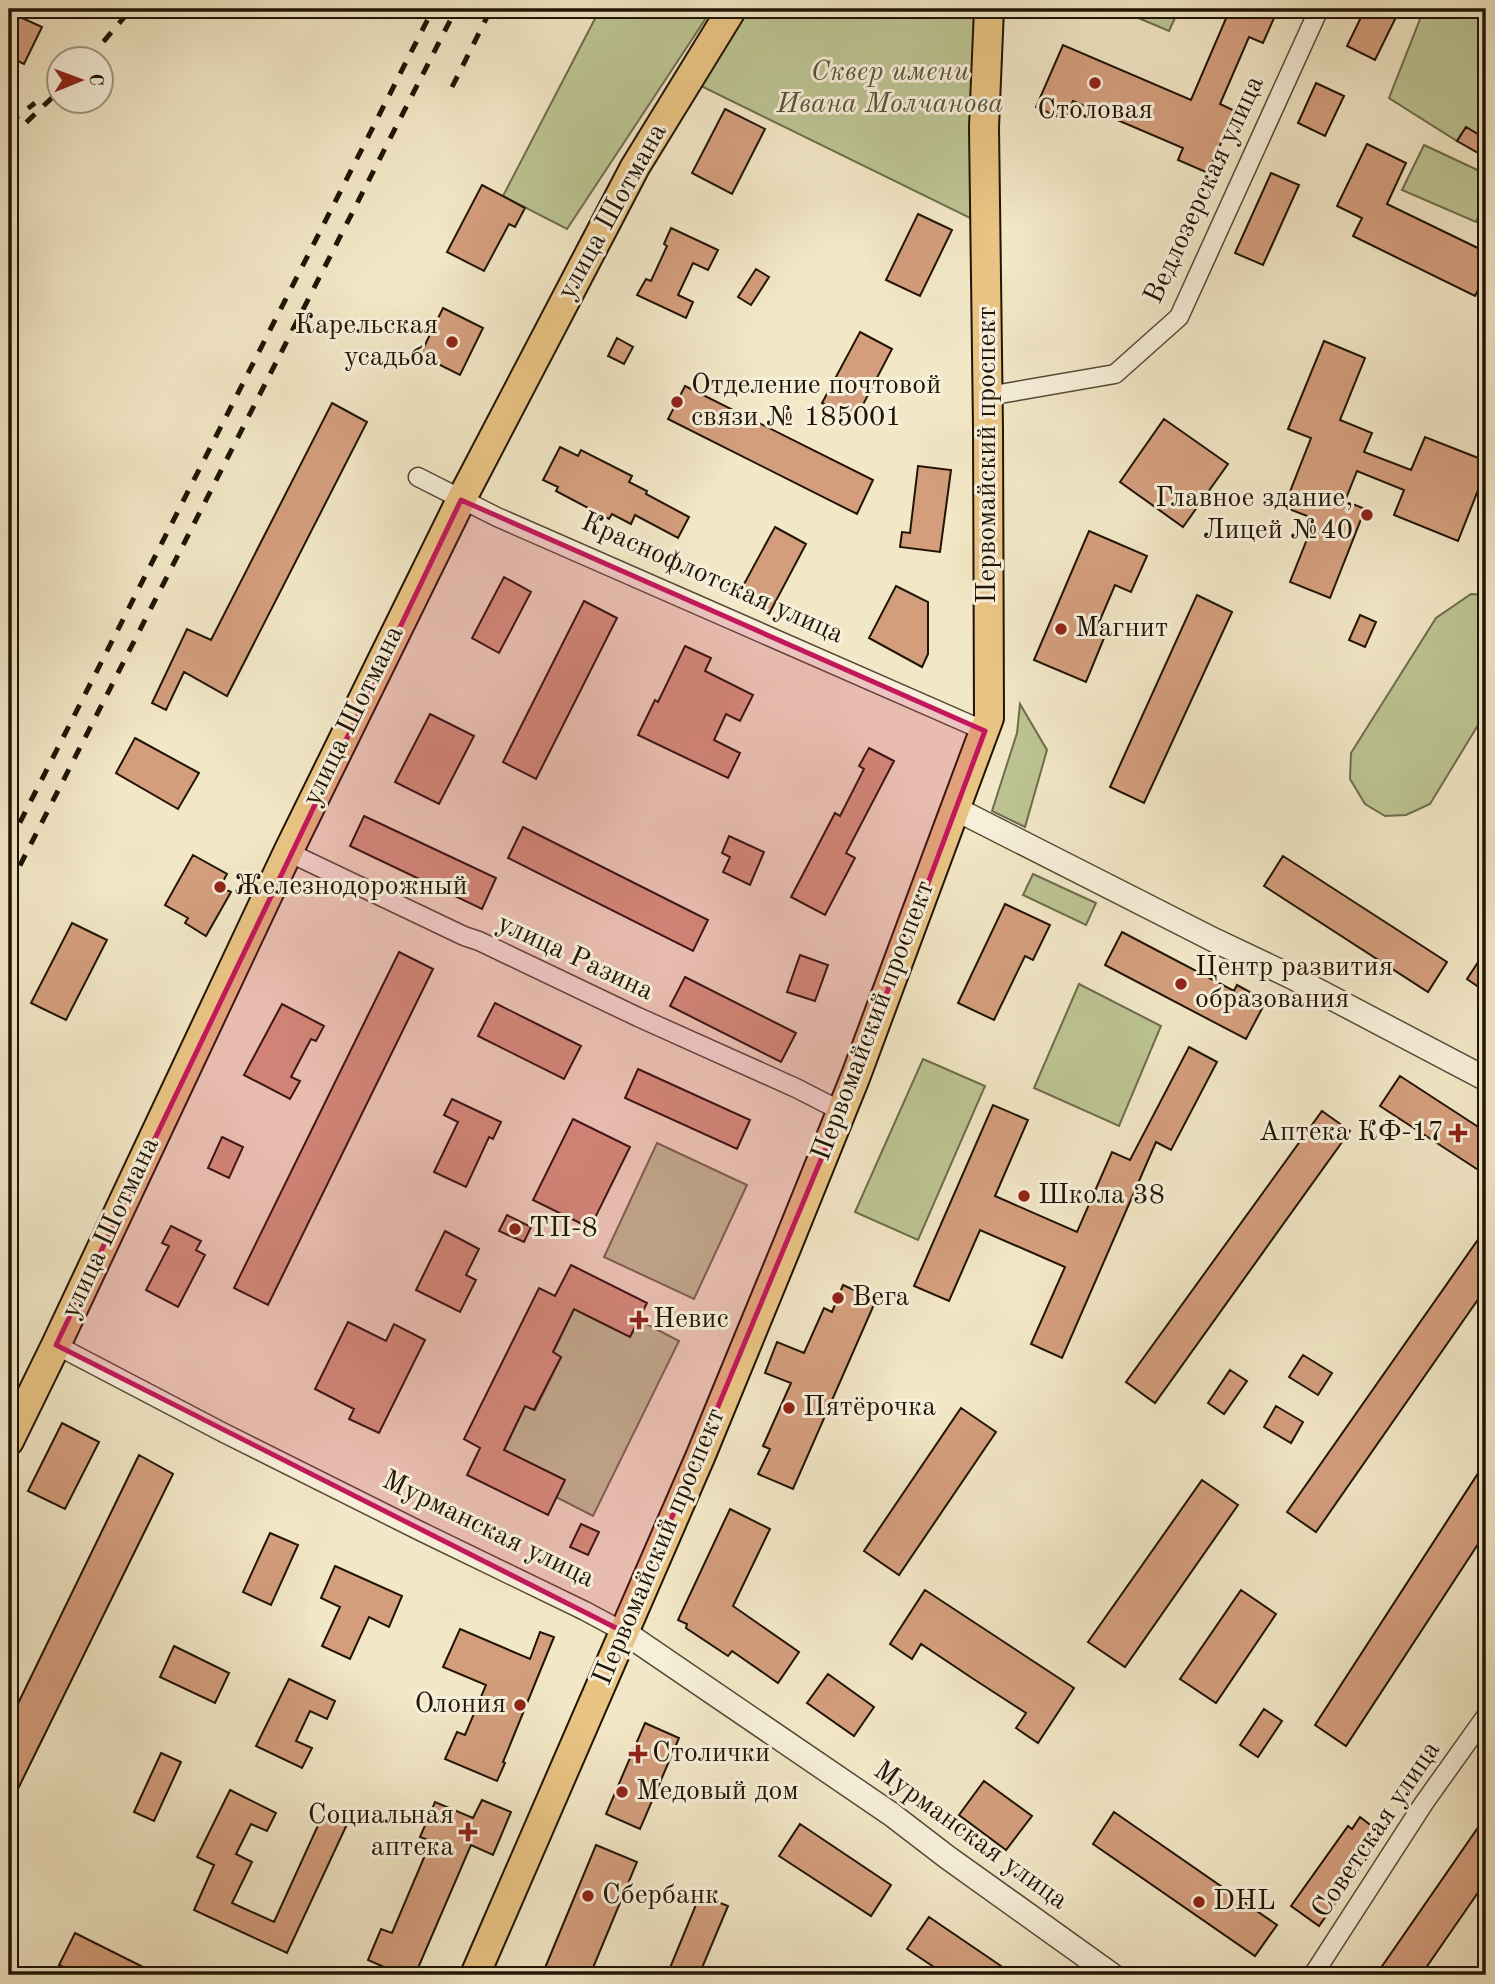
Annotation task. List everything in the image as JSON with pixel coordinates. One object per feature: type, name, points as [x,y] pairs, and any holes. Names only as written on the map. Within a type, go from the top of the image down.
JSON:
[{"type":"main road","name":"улица Шотмана","points":[[9,1441],[288,852],[461,500],[635,167],[732,9]]},
{"type":"main road","name":"Первомайский проспект","points":[[475,1975],[701,1455],[855,1078],[989,718],[984,127],[989,9]]},
{"type":"street","name":"Ведлозерская улица","points":[[988,396],[1115,374],[1179,317],[1319,9]]},
{"type":"street","name":"Краснофлотская улица","points":[[418,477],[461,500],[985,732]]},
{"type":"street","points":[[954,808],[1292,977],[1486,1079]]},
{"type":"street","name":"улица Разина","points":[[288,852],[841,1111]]},
{"type":"street","name":"Мурманская улица","points":[[55,1345],[222,1432],[624,1632],[891,1814],[1112,1975]]},
{"type":"street","name":"Советская улица","points":[[1313,1975],[1423,1802],[1486,1716]]},
{"type":"highlighted area","points":[[461,500],[985,731],[855,1078],[624,1632],[56,1345]]},
{"type":"green space","points":[[600,9],[712,9],[567,229],[503,196]]},
{"type":"green space","name":"Сквер имени Ивана Молчанова","points":[[741,9],[974,9],[972,219],[695,83]]},
{"type":"green space","points":[[1117,9],[1179,9],[1169,31]]},
{"type":"green space","points":[[1424,9],[1486,9],[1486,139],[1466,127],[1457,141],[1389,98]]},
{"type":"green space","points":[[1424,145],[1486,174],[1486,200],[1476,222],[1402,190]]},
{"type":"green space","points":[[1471,594],[1486,595],[1486,712],[1430,804],[1406,815],[1385,816],[1365,804],[1350,779],[1351,753],[1436,618]]},
{"type":"green space","points":[[1020,704],[1047,750],[1025,827],[992,811],[1017,733]]},
{"type":"green space","points":[[1033,874],[1096,903],[1086,925],[1023,895]]},
{"type":"green space","points":[[1079,984],[1161,1026],[1119,1126],[1034,1088]]},
{"type":"green space","points":[[923,1059],[985,1086],[918,1240],[855,1212]]},
{"type":"green space","points":[[657,1143],[747,1185],[694,1299],[604,1257]]},
{"type":"green space","points":[[574,1309],[630,1337],[639,1320],[679,1341],[593,1516],[556,1497],[564,1480],[504,1450],[525,1406],[535,1410],[561,1357],[553,1352]]},
{"type":"building","points":[[1230,9],[1278,9],[1263,43],[1249,37],[1220,104],[1235,111],[1208,173],[1178,160],[1183,148],[1073,101],[1065,120],[1036,107],[1063,45],[1191,100]]},
{"type":"building","points":[[1365,9],[1400,9],[1375,60],[1347,46]]},
{"type":"building","points":[[9,12],[42,27],[24,64],[9,57]]},
{"type":"building","points":[[1316,83],[1344,96],[1325,136],[1298,123]]},
{"type":"building","points":[[725,109],[765,129],[732,194],[692,173]]},
{"type":"building","points":[[1466,127],[1486,139],[1480,154],[1457,141]]},
{"type":"building","points":[[1367,144],[1406,163],[1387,204],[1486,252],[1486,274],[1475,296],[1353,236],[1362,218],[1337,206]]},
{"type":"building","points":[[1271,173],[1299,185],[1263,265],[1235,253]]},
{"type":"building","points":[[482,185],[525,208],[515,227],[509,224],[484,271],[447,252]]},
{"type":"building","points":[[918,214],[952,230],[920,296],[886,280]]},
{"type":"building","points":[[671,228],[718,250],[708,270],[693,263],[678,295],[693,302],[686,318],[637,295],[646,279],[651,281],[667,246],[664,244]]},
{"type":"building","points":[[756,269],[769,277],[751,305],[738,297]]},
{"type":"building","name":"Карельская усадьба","points":[[443,308],[483,328],[460,375],[420,355]]},
{"type":"building","points":[[860,332],[892,349],[855,420],[822,403]]},
{"type":"building","points":[[617,338],[633,347],[624,364],[608,356]]},
{"type":"building","points":[[1324,341],[1365,358],[1340,420],[1372,433],[1364,452],[1411,470],[1425,437],[1486,461],[1486,470],[1458,541],[1394,515],[1404,490],[1357,471],[1345,501],[1365,509],[1330,598],[1290,582],[1315,519],[1284,507],[1311,438],[1288,429]]},
{"type":"building","points":[[685,386],[873,480],[857,514],[668,419]]},
{"type":"building","points":[[332,403],[367,422],[227,696],[184,672],[166,710],[152,703],[187,629],[211,640]]},
{"type":"building","points":[[1164,419],[1228,464],[1183,527],[1120,482]]},
{"type":"building","points":[[560,447],[578,456],[581,450],[632,476],[629,482],[689,517],[678,538],[635,515],[631,524],[612,514],[609,519],[556,491],[558,487],[543,480]]},
{"type":"building","points":[[918,466],[951,470],[940,552],[900,547],[902,532],[910,533]]},
{"type":"building","points":[[775,527],[806,544],[769,614],[737,597]]},
{"type":"building","points":[[1089,531],[1147,556],[1131,592],[1115,585],[1094,634],[1104,638],[1086,682],[1034,660]]},
{"type":"building","points":[[504,577],[531,592],[499,653],[472,638]]},
{"type":"building","points":[[896,586],[928,602],[928,654],[922,667],[869,638]]},
{"type":"building","points":[[1197,595],[1232,612],[1144,803],[1110,787]]},
{"type":"building","points":[[584,601],[617,618],[536,779],[503,762]]},
{"type":"building","points":[[1360,615],[1376,622],[1365,647],[1349,640]]},
{"type":"building","points":[[685,646],[711,658],[705,671],[753,695],[740,721],[726,714],[714,740],[740,753],[728,778],[638,735],[655,700],[658,702]]},
{"type":"building","points":[[430,714],[474,736],[439,804],[395,782]]},
{"type":"building","points":[[135,738],[199,773],[178,809],[116,773]]},
{"type":"building","points":[[869,748],[894,761],[846,853],[855,858],[825,915],[791,897],[835,813],[840,816],[864,769],[859,766]]},
{"type":"building","points":[[364,816],[496,878],[482,909],[350,846]]},
{"type":"building","points":[[523,827],[708,920],[693,951],[508,858]]},
{"type":"building","points":[[729,836],[764,852],[750,885],[723,872],[730,857],[722,853]]},
{"type":"building","points":[[193,855],[227,874],[220,887],[231,892],[206,936],[185,923],[188,918],[165,905]]},
{"type":"building","points":[[1283,856],[1447,962],[1428,992],[1264,886]]},
{"type":"building","points":[[1005,904],[1050,925],[1033,960],[1025,956],[994,1020],[958,1003]]},
{"type":"building","points":[[72,923],[107,940],[66,1020],[31,1003]]},
{"type":"building","name":"Центр развития образования","points":[[1122,932],[1234,991],[1237,985],[1266,1001],[1246,1039],[1105,965]]},
{"type":"building","points":[[1486,950],[1486,992],[1467,979]]},
{"type":"building","points":[[399,952],[433,969],[268,1305],[234,1288]]},
{"type":"building","points":[[800,955],[828,965],[815,1001],[787,992]]},
{"type":"building","points":[[685,977],[796,1033],[781,1062],[670,1006]]},
{"type":"building","points":[[495,1003],[581,1046],[564,1079],[478,1036]]},
{"type":"building","points":[[282,1004],[324,1026],[316,1041],[311,1039],[291,1077],[300,1081],[290,1099],[244,1075]]},
{"type":"building","points":[[1189,1047],[1217,1062],[1171,1150],[1156,1142],[1062,1358],[1031,1344],[1065,1267],[980,1230],[949,1301],[914,1286],[993,1105],[1028,1120],[995,1196],[1077,1232],[1112,1152],[1130,1160]]},
{"type":"building","points":[[638,1069],[750,1120],[737,1149],[625,1098]]},
{"type":"building","points":[[1400,1076],[1486,1132],[1486,1175],[1380,1106]]},
{"type":"building","points":[[452,1099],[501,1122],[493,1139],[489,1137],[466,1187],[434,1172],[458,1122],[444,1115]]},
{"type":"building","points":[[1322,1111],[1350,1131],[1155,1403],[1126,1382]]},
{"type":"building","points":[[573,1119],[630,1147],[590,1228],[533,1200]]},
{"type":"building","points":[[222,1137],[243,1147],[229,1178],[208,1168]]},
{"type":"building","name":"ТП-8","points":[[507,1215],[531,1227],[524,1242],[499,1231]]},
{"type":"building","points":[[171,1226],[201,1241],[196,1250],[205,1255],[178,1307],[146,1290],[169,1246],[162,1243]]},
{"type":"building","points":[[445,1231],[479,1249],[466,1275],[476,1280],[460,1312],[416,1290]]},
{"type":"building","points":[[1477,1241],[1486,1248],[1486,1288],[1316,1532],[1287,1512]]},
{"type":"building","points":[[571,1265],[647,1303],[630,1337],[574,1309],[553,1352],[561,1357],[534,1410],[525,1406],[504,1450],[565,1480],[548,1515],[467,1475],[480,1448],[464,1439],[539,1288],[555,1296]]},
{"type":"building","points":[[843,1285],[876,1300],[793,1489],[758,1474],[770,1449],[763,1446],[791,1383],[765,1373],[777,1342],[804,1353],[824,1308],[832,1312]]},
{"type":"building","points":[[348,1322],[386,1341],[394,1324],[425,1340],[379,1433],[349,1419],[354,1409],[315,1389]]},
{"type":"building","points":[[1303,1355],[1332,1373],[1318,1395],[1289,1377]]},
{"type":"building","points":[[1230,1370],[1247,1381],[1224,1414],[1208,1403]]},
{"type":"building","points":[[1276,1406],[1303,1422],[1291,1443],[1264,1427]]},
{"type":"building","points":[[961,1408],[996,1432],[899,1575],[864,1551]]},
{"type":"building","points":[[62,1423],[99,1442],[65,1509],[28,1491]]},
{"type":"building","points":[[139,1455],[173,1474],[9,1807],[9,1722]]},
{"type":"building","points":[[1486,1461],[1486,1532],[1346,1746],[1315,1725]]},
{"type":"building","points":[[1202,1480],[1238,1505],[1125,1667],[1088,1642]]},
{"type":"building","points":[[730,1509],[770,1529],[733,1606],[799,1652],[778,1683],[732,1651],[728,1656],[678,1620]]},
{"type":"building","points":[[581,1524],[599,1532],[588,1555],[570,1547]]},
{"type":"building","points":[[270,1533],[298,1545],[271,1605],[243,1592]]},
{"type":"building","points":[[335,1566],[402,1596],[389,1627],[369,1617],[350,1659],[322,1646],[340,1607],[321,1598]]},
{"type":"building","points":[[925,1590],[1074,1688],[1038,1743],[1016,1728],[1026,1713],[921,1644],[912,1659],[890,1644]]},
{"type":"building","points":[[1241,1590],[1276,1614],[1216,1703],[1180,1679]]},
{"type":"building","points":[[460,1629],[530,1659],[540,1632],[554,1637],[497,1781],[445,1759],[457,1732],[465,1735],[486,1685],[443,1667]]},
{"type":"building","points":[[174,1646],[229,1673],[215,1703],[160,1677]]},
{"type":"building","points":[[828,1674],[874,1707],[854,1736],[807,1703]]},
{"type":"building","points":[[289,1679],[335,1701],[327,1719],[310,1711],[296,1741],[312,1748],[302,1768],[256,1746]]},
{"type":"building","points":[[1264,1709],[1282,1721],[1258,1757],[1240,1745]]},
{"type":"building","points":[[645,1723],[679,1738],[640,1829],[606,1814]]},
{"type":"building","points":[[161,1753],[181,1762],[154,1821],[134,1812]]},
{"type":"building","points":[[984,1781],[1032,1816],[1006,1850],[959,1815]]},
{"type":"building","points":[[230,1790],[276,1813],[267,1831],[251,1824],[236,1854],[252,1862],[232,1903],[274,1922],[325,1810],[349,1820],[287,1953],[194,1910],[214,1865],[197,1857]]},
{"type":"building","points":[[482,1800],[511,1812],[493,1855],[471,1845],[415,1975],[402,1975],[368,1960],[381,1929],[392,1933],[431,1841],[420,1837],[435,1802],[473,1818]]},
{"type":"building","points":[[1114,1812],[1277,1925],[1255,1956],[1093,1844]]},
{"type":"building","points":[[1486,1816],[1486,1881],[1421,1975],[1376,1975]]},
{"type":"building","points":[[1360,1817],[1373,1827],[1366,1838],[1376,1845],[1319,1926],[1291,1906],[1348,1826],[1352,1829]]},
{"type":"building","points":[[800,1824],[891,1885],[871,1916],[779,1856]]},
{"type":"building","points":[[596,1845],[637,1862],[590,1975],[542,1975]]},
{"type":"building","points":[[700,1895],[728,1906],[699,1975],[667,1975]]},
{"type":"building","points":[[929,1917],[1001,1966],[995,1975],[946,1975],[907,1949]]},
{"type":"building","points":[[75,1933],[159,1975],[79,1975],[59,1965]]},
{"type":"railway","points":[[100,46],[131,9]]},
{"type":"railway","points":[[9,844],[433,9]]},
{"type":"railway","points":[[9,887],[456,9]]},
{"type":"railway","points":[[452,87],[491,9]]},
{"type":"railway","points":[[9,123],[35,103]]},
{"type":"railway","points":[[9,139],[46,103]]},
{"type":"place","name":"Столовая","points":[[1095,83]]},
{"type":"place","name":"Карельская усадьба","points":[[452,342]]},
{"type":"place","name":"Отделение почтовой связи № 185001","points":[[677,402]]},
{"type":"place","name":"Главное здание, Лицей №40","points":[[1367,515]]},
{"type":"place","name":"Магнит","points":[[1061,629]]},
{"type":"place","name":"Железнодорожный","points":[[220,887]]},
{"type":"place","name":"Центр развития образования","points":[[1181,984]]},
{"type":"place","name":"Аптека КФ-17","points":[[1458,1133]]},
{"type":"place","name":"Школа 38","points":[[1024,1196]]},
{"type":"place","name":"ТП-8","points":[[515,1229]]},
{"type":"place","name":"Вега","points":[[838,1298]]},
{"type":"place","name":"Невис","points":[[639,1320]]},
{"type":"place","name":"Пятёрочка","points":[[789,1408]]},
{"type":"place","name":"Олония","points":[[520,1705]]},
{"type":"place","name":"Столички","points":[[638,1754]]},
{"type":"place","name":"Медовый дом","points":[[622,1792]]},
{"type":"place","name":"Социальная аптека","points":[[468,1832]]},
{"type":"place","name":"Сбербанк","points":[[588,1896]]},
{"type":"place","name":"DHL","points":[[1199,1902]]}]
